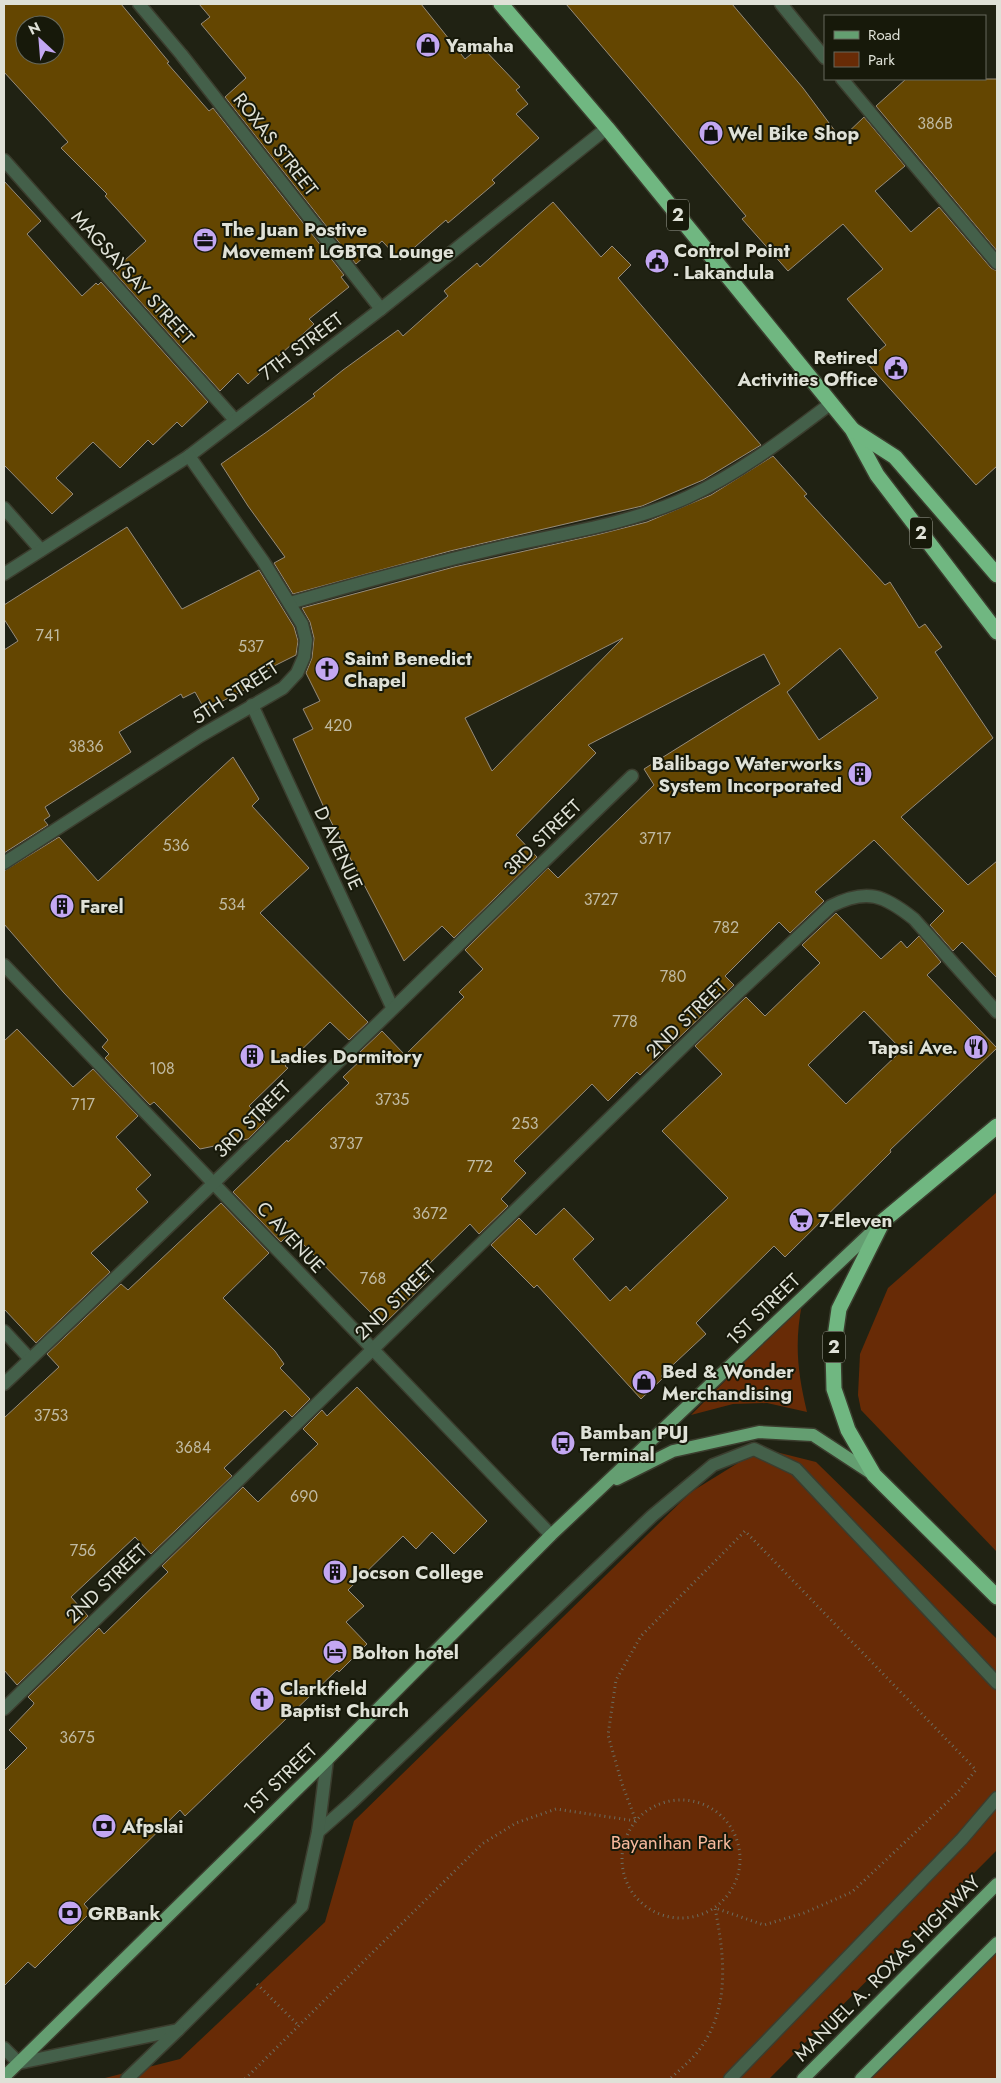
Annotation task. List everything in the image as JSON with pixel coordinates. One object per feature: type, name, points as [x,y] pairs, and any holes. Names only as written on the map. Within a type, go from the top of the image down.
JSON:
[{"type":"highway","name":"2","points":[[501,4],[607,128],[852,429],[877,475],[997,632]]},
{"type":"highway","name":"2","points":[[852,429],[894,457],[997,575]]},
{"type":"highway","name":"2","points":[[997,1126],[883,1221],[840,1309],[833,1351],[834,1389],[848,1430],[874,1475],[997,1597]]},
{"type":"main road","name":"1ST STREET","points":[[4,2077],[284,1800],[327,1760],[551,1535],[883,1221]]},
{"type":"main road","name":"1ST STREET","points":[[604,1486],[673,1451],[759,1432],[813,1435],[874,1475]]},
{"type":"main road","name":"MANUEL A. ROXAS HIGHWAY","points":[[803,2079],[997,1884]]},
{"type":"main road","points":[[861,2079],[997,1943]]},
{"type":"street","name":"ROXAS STREET","points":[[139,4],[181,54],[381,309]]},
{"type":"street","points":[[781,4],[824,57]]},
{"type":"street","points":[[843,80],[997,263]]},
{"type":"street","name":"7TH STREET","points":[[4,574],[188,456],[381,309],[607,128]]},
{"type":"street","name":"MAGSAYSAY STREET","points":[[4,160],[235,420]]},
{"type":"street","points":[[290,604],[442,561],[598,525],[659,508],[720,481],[776,445],[830,404]]},
{"type":"street","name":"5TH STREET","points":[[4,863],[252,705],[283,688],[297,672],[304,657],[306,640],[304,632],[290,604],[188,456]]},
{"type":"street","points":[[4,508],[40,550]]},
{"type":"street","name":"D AVENUE","points":[[252,705],[392,1007]]},
{"type":"street","name":"3RD STREET","points":[[4,1384],[215,1183],[392,1007],[632,776]]},
{"type":"street","name":"2ND STREET","points":[[4,1709],[372,1349],[831,906],[848,898],[878,896],[891,903],[914,919],[997,1012]]},
{"type":"street","name":"C AVENUE","points":[[4,966],[215,1183],[551,1535]]},
{"type":"street","points":[[4,1331],[30,1359]]},
{"type":"street","points":[[318,1832],[352,1802],[652,1516],[714,1465],[754,1449],[796,1469],[997,1683]]},
{"type":"street","points":[[127,2079],[302,1906],[318,1832],[327,1760]]},
{"type":"street","points":[[730,2079],[955,1846],[997,1798]]},
{"type":"street","points":[[4,2048],[19,2063],[178,2030]]},
{"type":"path","points":[[636,1821],[622,1784],[608,1735],[616,1680],[642,1636],[745,1531],[976,1770],[957,1793],[852,1892],[804,1913],[764,1925],[715,1908]]},
{"type":"path","points":[[670,1800],[691,1800],[710,1807],[725,1819],[736,1836],[741,1856],[738,1875],[730,1894],[715,1908],[698,1916],[679,1918],[661,1915],[644,1906],[631,1892],[624,1874],[622,1856],[626,1837],[636,1821],[651,1808],[670,1800]]},
{"type":"path","points":[[245,2079],[482,1844],[516,1823],[556,1809],[636,1821]]},
{"type":"path","points":[[670,2079],[696,2054],[716,2022],[724,1983],[722,1940],[715,1908]]},
{"type":"path","points":[[240,1967],[298,2026]]},
{"type":"green space","points":[[997,1192],[997,1552],[861,1410],[858,1395],[860,1354],[888,1288]]},
{"type":"green space","points":[[802,1304],[798,1332],[798,1359],[807,1412],[767,1403],[733,1404],[691,1415]]},
{"type":"green space","name":"Bayanihan Park","points":[[776,1452],[816,1462],[997,1639],[997,1850],[769,2079],[101,2079],[180,2059],[325,1922],[354,1821],[691,1492],[746,1458]]},
{"type":"green space","points":[[997,1952],[997,2079],[871,2079]]},
{"type":"building","points":[[4,4],[121,4],[169,62],[167,63],[209,111],[213,108],[344,275],[341,277],[349,287],[309,319],[314,324],[248,384],[238,373],[220,391],[113,271],[146,241],[105,196],[107,194],[61,148],[68,142],[4,72]]},
{"type":"building","points":[[199,4],[421,4],[465,59],[481,46],[520,87],[516,90],[528,104],[516,114],[539,138],[492,180],[495,183],[448,223],[446,220],[400,260],[382,241],[356,264],[225,97],[246,78],[201,24],[210,17]]},
{"type":"building","points":[[566,4],[732,4],[803,88],[841,139],[864,117],[905,166],[875,191],[911,232],[939,207],[991,268],[997,271],[997,466],[976,485],[866,362],[886,345],[847,299],[883,269],[843,224],[788,271],[742,219],[746,216]]},
{"type":"building","points":[[997,79],[997,251],[876,106],[905,80]]},
{"type":"building","points":[[4,181],[41,221],[27,234],[82,296],[96,283],[98,285],[101,282],[208,402],[182,427],[177,422],[153,445],[148,440],[120,468],[93,442],[56,478],[73,494],[52,514],[4,465]]},
{"type":"building","points":[[553,202],[601,257],[612,246],[631,265],[618,278],[761,445],[703,480],[642,506],[450,551],[293,594],[274,563],[285,557],[248,506],[221,464],[315,396],[313,394],[343,370],[398,330],[403,336],[448,296],[444,291],[477,263],[480,267]]},
{"type":"building","points":[[773,456],[807,494],[804,496],[885,585],[890,582],[919,628],[925,624],[942,647],[935,652],[993,738],[901,817],[968,885],[997,861],[997,978],[962,942],[953,951],[930,925],[944,911],[874,840],[815,892],[824,901],[790,933],[779,922],[725,976],[734,985],[640,1075],[637,1072],[608,1101],[592,1084],[514,1161],[526,1173],[501,1199],[508,1206],[479,1234],[470,1224],[423,1270],[431,1278],[383,1325],[300,1241],[297,1244],[288,1235],[281,1242],[233,1192],[349,1083],[343,1077],[365,1056],[360,1052],[382,1031],[405,1055],[464,997],[459,992],[483,969],[465,950],[548,868],[558,878],[654,785],[644,769],[780,684],[764,654],[588,745],[596,753],[516,835],[537,857],[454,938],[442,926],[404,961],[326,812],[293,739],[313,729],[303,709],[320,701],[306,673],[312,658],[314,638],[310,622],[302,608],[454,567],[647,522],[711,495]],"holes":[[[623,638],[492,771],[465,718]],[[840,648],[878,698],[819,740],[787,692]]]},
{"type":"building","points":[[127,527],[182,609],[259,570],[294,627],[298,641],[296,655],[252,677],[256,684],[205,710],[195,692],[183,698],[181,694],[119,732],[131,752],[45,807],[50,816],[44,820],[48,825],[4,853],[4,650],[18,641],[4,619],[4,605]]},
{"type":"building","points":[[233,757],[259,799],[252,806],[309,868],[260,913],[368,1022],[349,1040],[330,1022],[285,1066],[288,1068],[249,1106],[265,1122],[248,1139],[200,1149],[154,1102],[150,1105],[105,1058],[109,1054],[102,1047],[108,1040],[4,924],[4,871],[59,837],[98,881]]},
{"type":"building","points":[[836,913],[881,959],[901,941],[907,948],[919,936],[941,962],[927,975],[997,1048],[890,1150],[891,1152],[785,1257],[774,1246],[696,1323],[706,1334],[661,1376],[663,1378],[641,1399],[537,1285],[534,1288],[491,1245],[519,1218],[536,1235],[564,1208],[594,1239],[573,1259],[610,1301],[626,1286],[630,1291],[728,1198],[662,1131],[722,1074],[695,1046],[746,997],[765,1016],[820,963],[802,945]],"holes":[[[864,1011],[902,1050],[846,1104],[808,1065]]]},
{"type":"building","points":[[17,1029],[73,1087],[93,1069],[138,1116],[116,1137],[151,1175],[136,1189],[148,1202],[91,1253],[110,1272],[36,1343],[4,1309],[4,1041]]},
{"type":"building","points":[[221,1203],[269,1253],[223,1298],[275,1351],[284,1364],[280,1368],[310,1399],[292,1417],[285,1410],[224,1468],[232,1476],[151,1554],[135,1537],[71,1597],[88,1616],[17,1685],[4,1670],[4,1418],[59,1367],[47,1354],[121,1284],[128,1290]]},
{"type":"building","points":[[357,1387],[487,1521],[454,1554],[432,1532],[416,1549],[403,1536],[348,1590],[364,1606],[346,1622],[367,1644],[339,1672],[337,1670],[185,1816],[180,1810],[84,1904],[91,1912],[35,1968],[28,1962],[4,1986],[4,1771],[27,1748],[9,1730],[33,1705],[34,1703],[28,1697],[99,1628],[104,1634],[168,1572],[162,1566],[243,1487],[258,1502],[318,1444],[303,1429],[322,1410],[327,1416]]},
{"type":"place","name":"Yamaha","points":[[428,45]]},
{"type":"place","name":"Wel Bike Shop","points":[[711,133]]},
{"type":"place","name":"The Juan Postive Movement LGBTQ Lounge","points":[[205,240]]},
{"type":"place","name":"Control Point - Lakandula","points":[[657,261]]},
{"type":"place","name":"Retired Activities Office","points":[[896,368]]},
{"type":"place","name":"Saint Benedict Chapel","points":[[327,669]]},
{"type":"place","name":"Balibago Waterworks System Incorporated","points":[[860,774]]},
{"type":"place","name":"Farel","points":[[62,906]]},
{"type":"place","name":"Tapsi Ave.","points":[[976,1047]]},
{"type":"place","name":"Ladies Dormitory","points":[[252,1056]]},
{"type":"place","name":"7-Eleven","points":[[801,1220]]},
{"type":"place","name":"Bed & Wonder Merchandising","points":[[644,1382]]},
{"type":"place","name":"Bamban PUJ Terminal","points":[[563,1443]]},
{"type":"place","name":"Jocson College","points":[[335,1572]]},
{"type":"place","name":"Bolton hotel","points":[[335,1652]]},
{"type":"place","name":"Clarkfield Baptist Church","points":[[262,1699]]},
{"type":"place","name":"Afpslai","points":[[104,1826]]},
{"type":"place","name":"GRBank","points":[[70,1913]]}]
